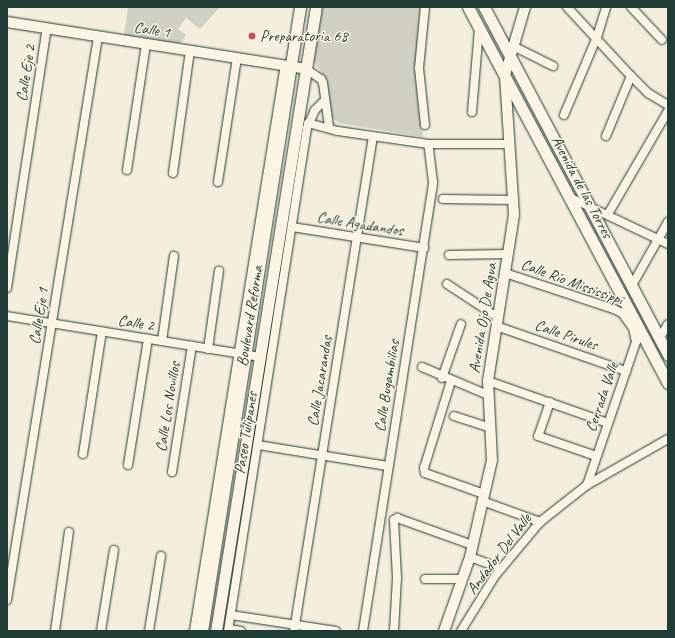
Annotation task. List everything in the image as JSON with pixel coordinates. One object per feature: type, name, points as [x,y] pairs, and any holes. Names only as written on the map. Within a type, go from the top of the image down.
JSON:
[{"type":"main road","name":"Boulevard Reforma","points":[[202,631],[288,66],[300,7]]},
{"type":"main road","name":"Boulevard Reforma","points":[[216,631],[316,7]]},
{"type":"main road","name":"Avenida de las Torres","points":[[468,7],[668,383]]},
{"type":"main road","name":"Avenida de las Torres","points":[[484,7],[511,51],[585,203],[668,356]]},
{"type":"street","points":[[425,7],[419,68],[425,126]]},
{"type":"street","name":"Avenida Ojo De Agua","points":[[444,631],[470,557],[492,460],[488,381],[496,322],[513,228],[514,200],[508,144],[505,75],[525,7]]},
{"type":"street","points":[[567,7],[597,37],[631,76],[648,92],[668,105]]},
{"type":"street","points":[[564,115],[597,37],[606,7]]},
{"type":"street","points":[[632,7],[662,40]]},
{"type":"street","name":"Calle 1","points":[[7,22],[306,69]]},
{"type":"street","name":"Calle Eje 2","points":[[7,288],[47,28]]},
{"type":"street","points":[[472,112],[479,28]]},
{"type":"street","name":"Calle Eje 1","points":[[7,600],[53,323],[98,37]]},
{"type":"street","points":[[127,170],[146,44]]},
{"type":"street","points":[[173,173],[190,51]]},
{"type":"street","points":[[511,51],[553,66]]},
{"type":"street","points":[[218,182],[237,58]]},
{"type":"street","points":[[306,69],[321,79],[329,127]]},
{"type":"street","points":[[606,136],[631,76]]},
{"type":"street","name":"Paseo Tulipanes","points":[[229,630],[308,123],[315,110],[324,101]]},
{"type":"street","points":[[608,214],[668,111]]},
{"type":"street","points":[[308,123],[374,136],[428,144],[508,144]]},
{"type":"street","name":"Calle Jacarandas","points":[[294,628],[374,136]]},
{"type":"street","name":"Calle Bugambilias","points":[[363,631],[388,466],[424,248],[433,182],[428,144]]},
{"type":"street","points":[[569,197],[585,203],[668,244]]},
{"type":"street","points":[[443,199],[514,200]]},
{"type":"street","points":[[631,287],[668,222]]},
{"type":"street","name":"Calle Agadandos","points":[[292,227],[424,248]]},
{"type":"street","name":"Calle Río Mississippi","points":[[449,255],[508,254]]},
{"type":"street","points":[[162,341],[174,256]]},
{"type":"street","points":[[208,349],[219,271]]},
{"type":"street","name":"Calle Río Mississippi","points":[[505,273],[614,309],[629,320]]},
{"type":"street","name":"Calle Pirules","points":[[447,284],[496,322],[626,371]]},
{"type":"street","name":"Calle 2","points":[[7,316],[260,357]]},
{"type":"street","name":"Cerrada Valle","points":[[587,485],[636,342],[636,335],[629,320]]},
{"type":"street","points":[[442,378],[461,324]]},
{"type":"street","points":[[659,339],[668,324]]},
{"type":"street","points":[[82,454],[102,331]]},
{"type":"street","points":[[128,465],[148,339]]},
{"type":"street","name":"Calle Los Novillos","points":[[172,472],[192,346]]},
{"type":"street","points":[[194,631],[243,355]]},
{"type":"street","points":[[422,367],[451,382],[488,395]]},
{"type":"street","points":[[488,381],[608,423]]},
{"type":"street","points":[[451,382],[424,468],[425,473],[540,522]]},
{"type":"street","points":[[550,402],[538,436],[596,456]]},
{"type":"street","points":[[454,416],[491,428]]},
{"type":"street","name":"Andador Del Valle","points":[[461,631],[501,568],[540,522],[587,485],[668,439]]},
{"type":"street","points":[[258,445],[388,466]]},
{"type":"street","points":[[394,631],[397,578],[394,520],[397,518],[472,545]]},
{"type":"street","points":[[55,631],[70,532]]},
{"type":"street","points":[[101,631],[114,550]]},
{"type":"street","points":[[149,631],[161,556]]},
{"type":"street","points":[[470,557],[501,568]]},
{"type":"street","points":[[425,579],[462,579]]},
{"type":"street","points":[[231,615],[294,628],[336,631]]},
{"type":"street","points":[[229,630],[241,631]]},
{"type":"shaded area","points":[[128,7],[220,7],[200,29],[186,18],[178,29],[186,35],[179,45],[124,36]]},
{"type":"shaded area","points":[[321,7],[420,7],[415,74],[423,137],[339,123],[332,118],[327,80],[313,61]]},
{"type":"place","name":"Preparatoria 68","points":[[252,36]]}]
